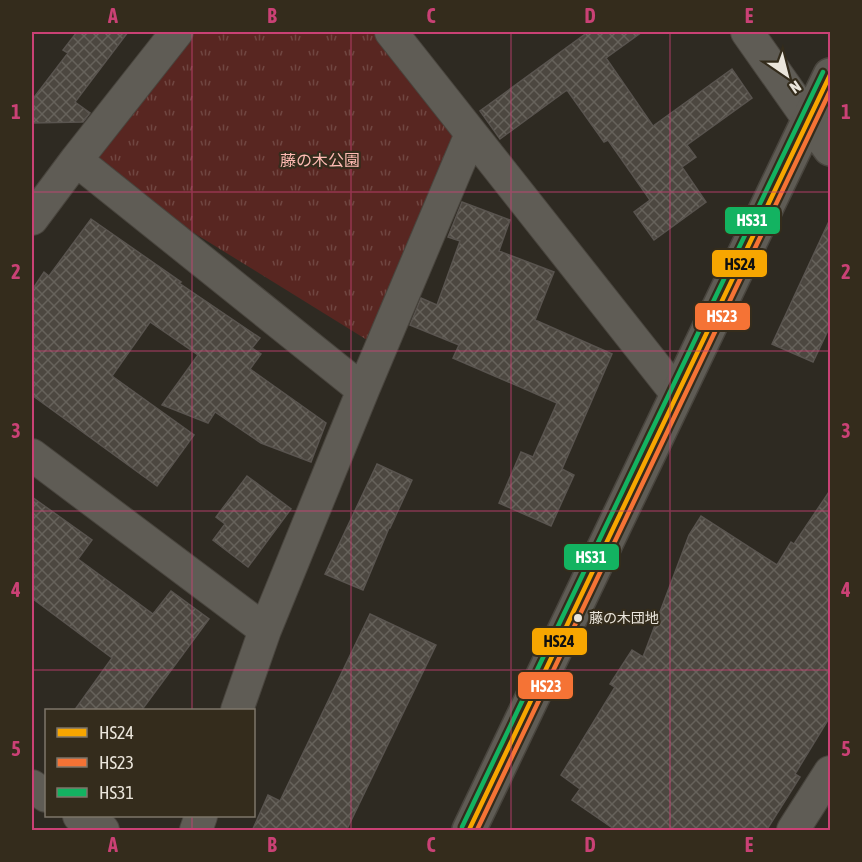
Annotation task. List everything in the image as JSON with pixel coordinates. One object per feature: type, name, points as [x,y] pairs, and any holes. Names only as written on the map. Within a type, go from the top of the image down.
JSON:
[{"type":"street","points":[[32,219],[177,32]]},
{"type":"street","points":[[391,32],[677,394]]},
{"type":"street","points":[[747,32],[831,149]]},
{"type":"street","points":[[469,831],[831,75]]},
{"type":"street","points":[[238,709],[265,630],[471,134]]},
{"type":"street","points":[[76,160],[363,390]]},
{"type":"street","points":[[32,455],[265,630]]},
{"type":"street","points":[[793,831],[831,772]]},
{"type":"street","points":[[32,786],[45,795]]},
{"type":"street","points":[[81,817],[103,831]]},
{"type":"green space","name":"藤の木公園","points":[[177,32],[391,32],[471,134],[380,348],[76,160]]},
{"type":"building","points":[[77,32],[128,32],[75,102],[90,113],[83,122],[32,123],[32,100],[68,53],[63,50]]},
{"type":"building","points":[[588,32],[642,32],[606,58],[653,126],[732,69],[752,98],[687,145],[696,157],[682,167],[706,202],[654,240],[634,212],[650,200],[608,140],[604,142],[567,90],[500,139],[480,111]]},
{"type":"building","points":[[462,202],[510,220],[499,251],[554,272],[535,320],[612,354],[562,469],[574,475],[551,526],[499,503],[521,452],[533,457],[557,403],[453,358],[459,345],[410,325],[421,298],[437,305],[460,241],[448,237]]},
{"type":"building","points":[[831,217],[831,324],[813,362],[772,344]]},
{"type":"building","points":[[91,219],[260,338],[252,348],[261,354],[250,369],[326,423],[311,462],[261,443],[215,412],[208,423],[162,405],[198,355],[150,322],[112,376],[194,435],[157,486],[32,395],[32,290],[44,272],[49,276]]},
{"type":"building","points":[[377,464],[412,480],[363,590],[325,574]]},
{"type":"building","points":[[247,476],[291,509],[248,567],[213,540],[225,524],[216,517]]},
{"type":"building","points":[[831,489],[831,715],[795,774],[800,777],[766,831],[617,831],[572,800],[580,789],[561,775],[615,687],[610,684],[632,650],[643,657],[689,535],[701,516],[777,565],[791,542],[794,544]]},
{"type":"building","points":[[32,497],[92,540],[78,559],[153,614],[171,591],[209,619],[142,709],[75,709],[112,658],[32,598]]},
{"type":"building","points":[[370,614],[436,645],[346,831],[252,831],[268,795],[280,801]]},
{"type":"transit line","name":"HS31","points":[[462,827],[823,72]]},
{"type":"transit line","name":"HS24","points":[[469,830],[830,75]]},
{"type":"transit line","name":"HS23","points":[[477,830],[830,91]]},
{"type":"place","name":"藤の木団地","points":[[578,618]]}]
